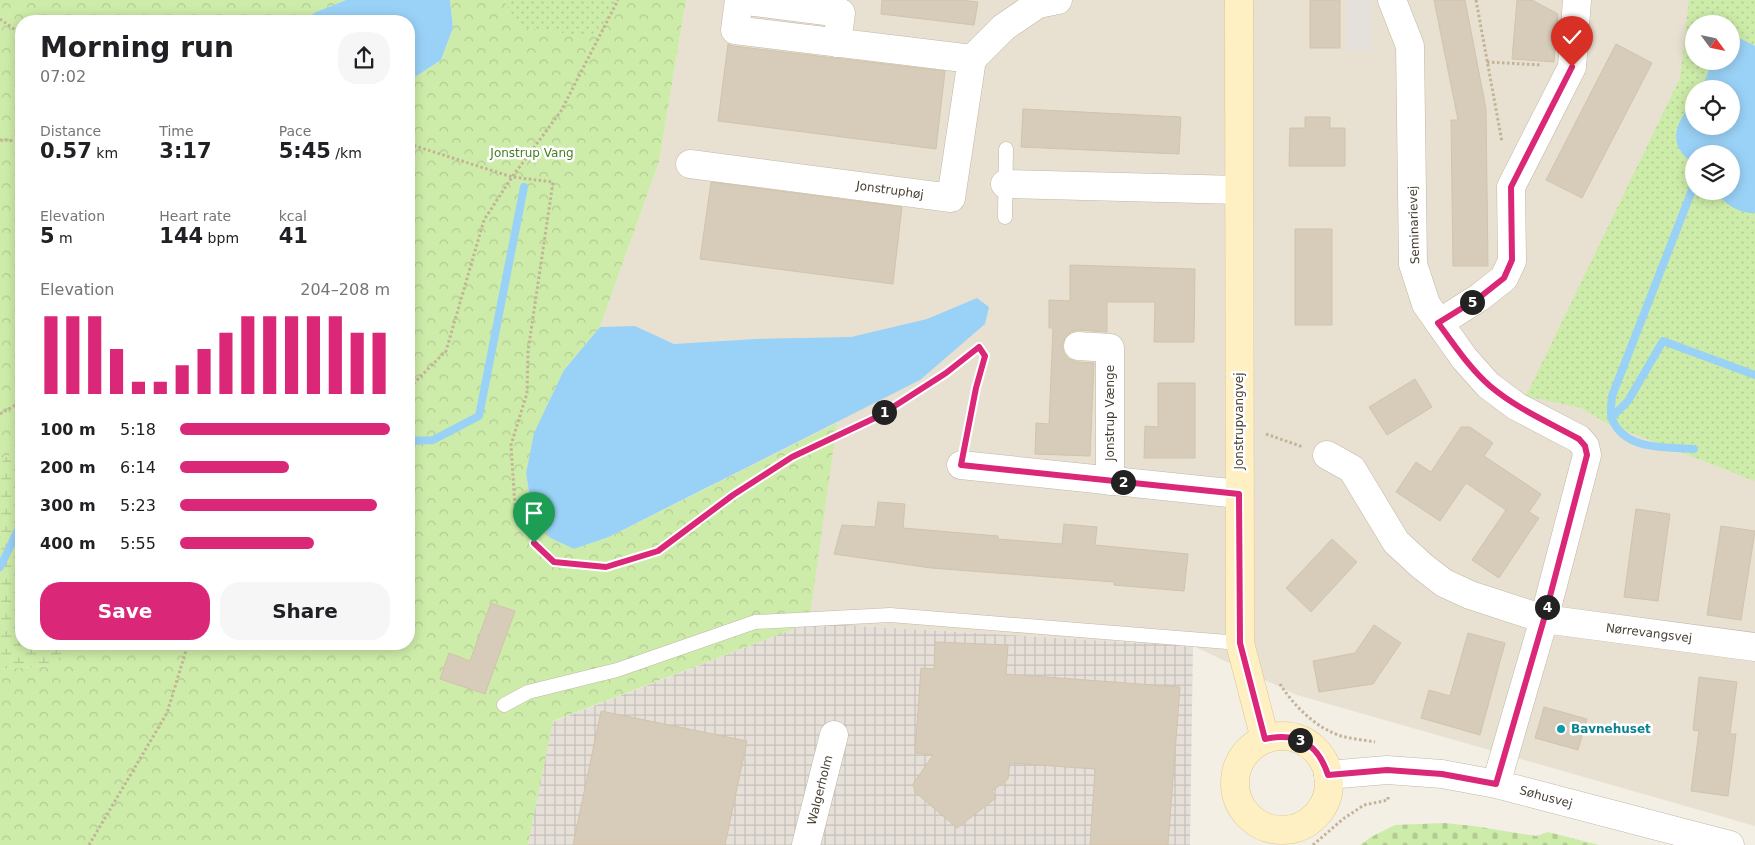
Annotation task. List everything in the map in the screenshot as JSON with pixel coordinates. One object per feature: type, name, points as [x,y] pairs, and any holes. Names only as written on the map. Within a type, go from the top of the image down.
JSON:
[{"type":"street","points":[[837,43],[972,59],[1004,27],[1038,4],[1058,0]]},
{"type":"street","name":"Jonstrupvangvej","points":[[1239,0],[1240,643],[1265,739]]},
{"type":"street","name":"Seminarievej","points":[[1392,0],[1410,46],[1414,264],[1426,304],[1464,358],[1488,385],[1516,406],[1579,439],[1585,446],[1587,455],[1544,619],[1496,784]]},
{"type":"street","points":[[1438,323],[1480,297],[1504,278],[1512,260],[1511,187],[1572,67],[1577,0]]},
{"type":"street","name":"Jonstruphøj","points":[[690,164],[951,198],[972,59]]},
{"type":"street","points":[[1005,184],[1239,190]]},
{"type":"street","name":"Jonstrup Vænge","points":[[1078,346],[1110,348],[1110,481]]},
{"type":"street","name":"Nørrevangsvej","points":[[1327,455],[1352,469],[1396,542],[1422,566],[1444,582],[1470,595],[1544,619],[1755,646]]},
{"type":"street","points":[[961,465],[1239,494]]},
{"type":"street","name":"Walgerholm","points":[[806,845],[834,735]]},
{"type":"street","points":[[1279,736],[1305,742],[1316,751],[1324,762],[1328,775],[1329,788],[1326,800],[1320,811],[1311,820],[1301,827],[1289,830],[1276,830],[1262,836],[1238,802],[1235,789],[1235,776],[1238,764],[1245,754],[1254,745],[1265,739],[1279,736]]},
{"type":"street","name":"Søhusvej","points":[[1328,775],[1387,770],[1442,774],[1496,784],[1730,845]]},
{"type":"lane","points":[[1005,217],[1006,149]]},
{"type":"lane","points":[[504,705],[528,692],[618,670],[755,622],[890,615],[1240,643]]},
{"type":"path","points":[[415,382],[446,351],[484,220],[512,177],[561,111],[618,0]]},
{"type":"path","points":[[1476,0],[1511,187]]},
{"type":"path","points":[[0,19],[15,30]]},
{"type":"path","points":[[1487,62],[1572,67]]},
{"type":"path","points":[[0,140],[15,141]]},
{"type":"path","points":[[415,146],[512,177],[553,182],[528,351],[527,393],[511,445],[515,508],[534,543],[554,562],[606,567],[658,551],[733,495],[792,457],[879,416],[946,373],[979,347],[985,356],[976,388],[961,465]]},
{"type":"path","points":[[0,414],[15,405]]},
{"type":"path","points":[[1263,432],[1327,455]]},
{"type":"path","points":[[90,845],[167,713],[186,650]]},
{"type":"shaded area","points":[[686,0],[1755,0],[1755,826],[1297,695],[1193,646],[809,623],[600,327],[659,162]]},
{"type":"shaded area","points":[[1347,0],[1371,0],[1371,51],[1347,51]]},
{"type":"shaded area","points":[[809,623],[1193,646],[1190,845],[528,845],[552,722]]},
{"type":"green space","points":[[0,0],[346,0],[311,15],[15,15],[15,453],[4,458],[0,466]]},
{"type":"green space","name":"Jonstrup Vang","points":[[450,0],[504,0],[518,27],[595,37],[621,0],[686,0],[659,162],[600,327],[564,370],[526,474],[532,510],[550,538],[574,549],[609,537],[837,423],[809,623],[553,721],[528,845],[0,845],[0,669],[51,666],[66,650],[415,650],[415,77],[441,60],[453,28]]},
{"type":"green space","points":[[504,0],[623,0],[599,38],[517,27]]},
{"type":"green space","points":[[1689,0],[1755,0],[1755,481],[1606,423],[1581,408],[1526,396],[1680,78],[1685,35],[1685,70],[1740,70],[1740,15],[1687,15]]},
{"type":"green space","points":[[15,453],[15,650],[66,650],[52,666],[0,669],[0,466],[4,458]]},
{"type":"green space","points":[[1444,823],[1536,836],[1548,832],[1599,845],[1360,845],[1395,825]]},
{"type":"water","points":[[346,0],[450,0],[453,28],[441,60],[415,77],[415,15],[311,15]]},
{"type":"water","points":[[1740,38],[1755,46],[1755,213],[1738,210],[1723,200],[1740,200],[1740,145],[1685,145],[1685,156],[1679,149],[1676,133],[1685,113],[1685,135],[1740,135],[1740,80],[1705,80],[1709,70],[1740,70]]},
{"type":"water","points":[[977,298],[989,307],[985,324],[920,380],[609,537],[574,549],[550,538],[532,510],[526,474],[534,433],[564,370],[600,327],[635,326],[674,344],[755,339],[851,337],[927,319]]},
{"type":"building","points":[[882,0],[961,0],[978,2],[974,25],[881,14]]},
{"type":"building","points":[[1310,0],[1340,0],[1340,48],[1310,48]]},
{"type":"building","points":[[1434,0],[1465,0],[1486,109],[1488,266],[1453,266],[1451,120],[1458,120]]},
{"type":"building","points":[[1517,0],[1532,0],[1558,14],[1554,62],[1512,59]]},
{"type":"building","points":[[728,44],[945,71],[936,149],[718,121]]},
{"type":"building","points":[[1616,44],[1652,63],[1582,198],[1546,180]]},
{"type":"building","points":[[1023,109],[1181,117],[1179,154],[1021,147]]},
{"type":"building","points":[[1305,117],[1330,117],[1330,128],[1345,128],[1345,166],[1289,166],[1290,128],[1305,128]]},
{"type":"building","points":[[711,182],[902,207],[893,284],[700,259]]},
{"type":"building","points":[[1295,229],[1332,229],[1332,325],[1295,325]]},
{"type":"building","points":[[1070,265],[1195,269],[1194,342],[1154,342],[1155,302],[1107,302],[1107,332],[1078,330],[1071,332],[1065,338],[1062,346],[1064,353],[1069,359],[1077,362],[1094,363],[1090,456],[1035,454],[1036,423],[1049,424],[1053,328],[1049,328],[1049,300],[1070,301]]},
{"type":"building","points":[[1415,379],[1432,407],[1387,435],[1369,407]]},
{"type":"building","points":[[1158,383],[1195,383],[1195,458],[1144,458],[1145,426],[1158,427]]},
{"type":"building","points":[[1461,427],[1470,427],[1493,443],[1484,456],[1541,494],[1529,512],[1539,518],[1499,578],[1472,560],[1506,510],[1466,483],[1440,521],[1396,492],[1416,462],[1431,472]]},
{"type":"building","points":[[878,502],[905,504],[903,528],[998,536],[998,539],[1062,544],[1064,524],[1097,527],[1095,545],[1188,554],[1184,591],[1114,585],[1114,582],[931,568],[834,554],[842,525],[875,527]]},
{"type":"building","points":[[1636,509],[1670,514],[1658,601],[1624,597]]},
{"type":"building","points":[[1721,526],[1755,531],[1741,620],[1707,615]]},
{"type":"building","points":[[1332,539],[1357,562],[1311,612],[1286,588]]},
{"type":"building","points":[[491,603],[515,611],[485,694],[440,679],[449,653],[470,661]]},
{"type":"building","points":[[1374,625],[1401,643],[1373,684],[1319,692],[1313,661],[1355,653]]},
{"type":"building","points":[[1468,633],[1505,643],[1480,735],[1421,718],[1429,690],[1450,696]]},
{"type":"building","points":[[935,642],[1008,645],[1006,674],[1180,687],[1168,845],[1090,845],[1095,769],[1010,763],[1008,779],[992,791],[996,798],[957,828],[915,792],[913,784],[933,755],[915,753],[921,668],[934,669]]},
{"type":"building","points":[[1699,677],[1737,682],[1730,734],[1736,734],[1728,796],[1691,791],[1699,731],[1693,730]]},
{"type":"building","name":"Bavnehuset","points":[[1544,707],[1587,719],[1578,750],[1535,738]]},
{"type":"building","points":[[601,711],[747,741],[725,845],[573,845]]},
{"type":"waterway","points":[[415,441],[433,440],[479,416],[524,187]]},
{"type":"waterway","points":[[1688,200],[1612,396],[1611,417],[1618,429],[1626,437],[1636,442],[1659,447],[1694,449]]},
{"type":"waterway","points":[[1611,418],[1628,401],[1663,341],[1755,375]]},
{"type":"waterway","points":[[0,567],[15,536]]},
{"type":"place","name":"Bavnehuset","points":[[1561,729]]},
{"type":"route","points":[[534,543],[554,562],[606,567],[658,551],[733,495],[792,457],[879,416],[946,373],[979,347],[985,356],[976,388],[961,465],[1239,494],[1240,643],[1265,739],[1279,736],[1305,742],[1316,751],[1324,762],[1328,775],[1387,770],[1442,774],[1496,784],[1544,619],[1587,455],[1585,446],[1579,439],[1516,406],[1488,385],[1464,358],[1438,323],[1480,297],[1504,278],[1512,260],[1511,187],[1572,67]]}]
